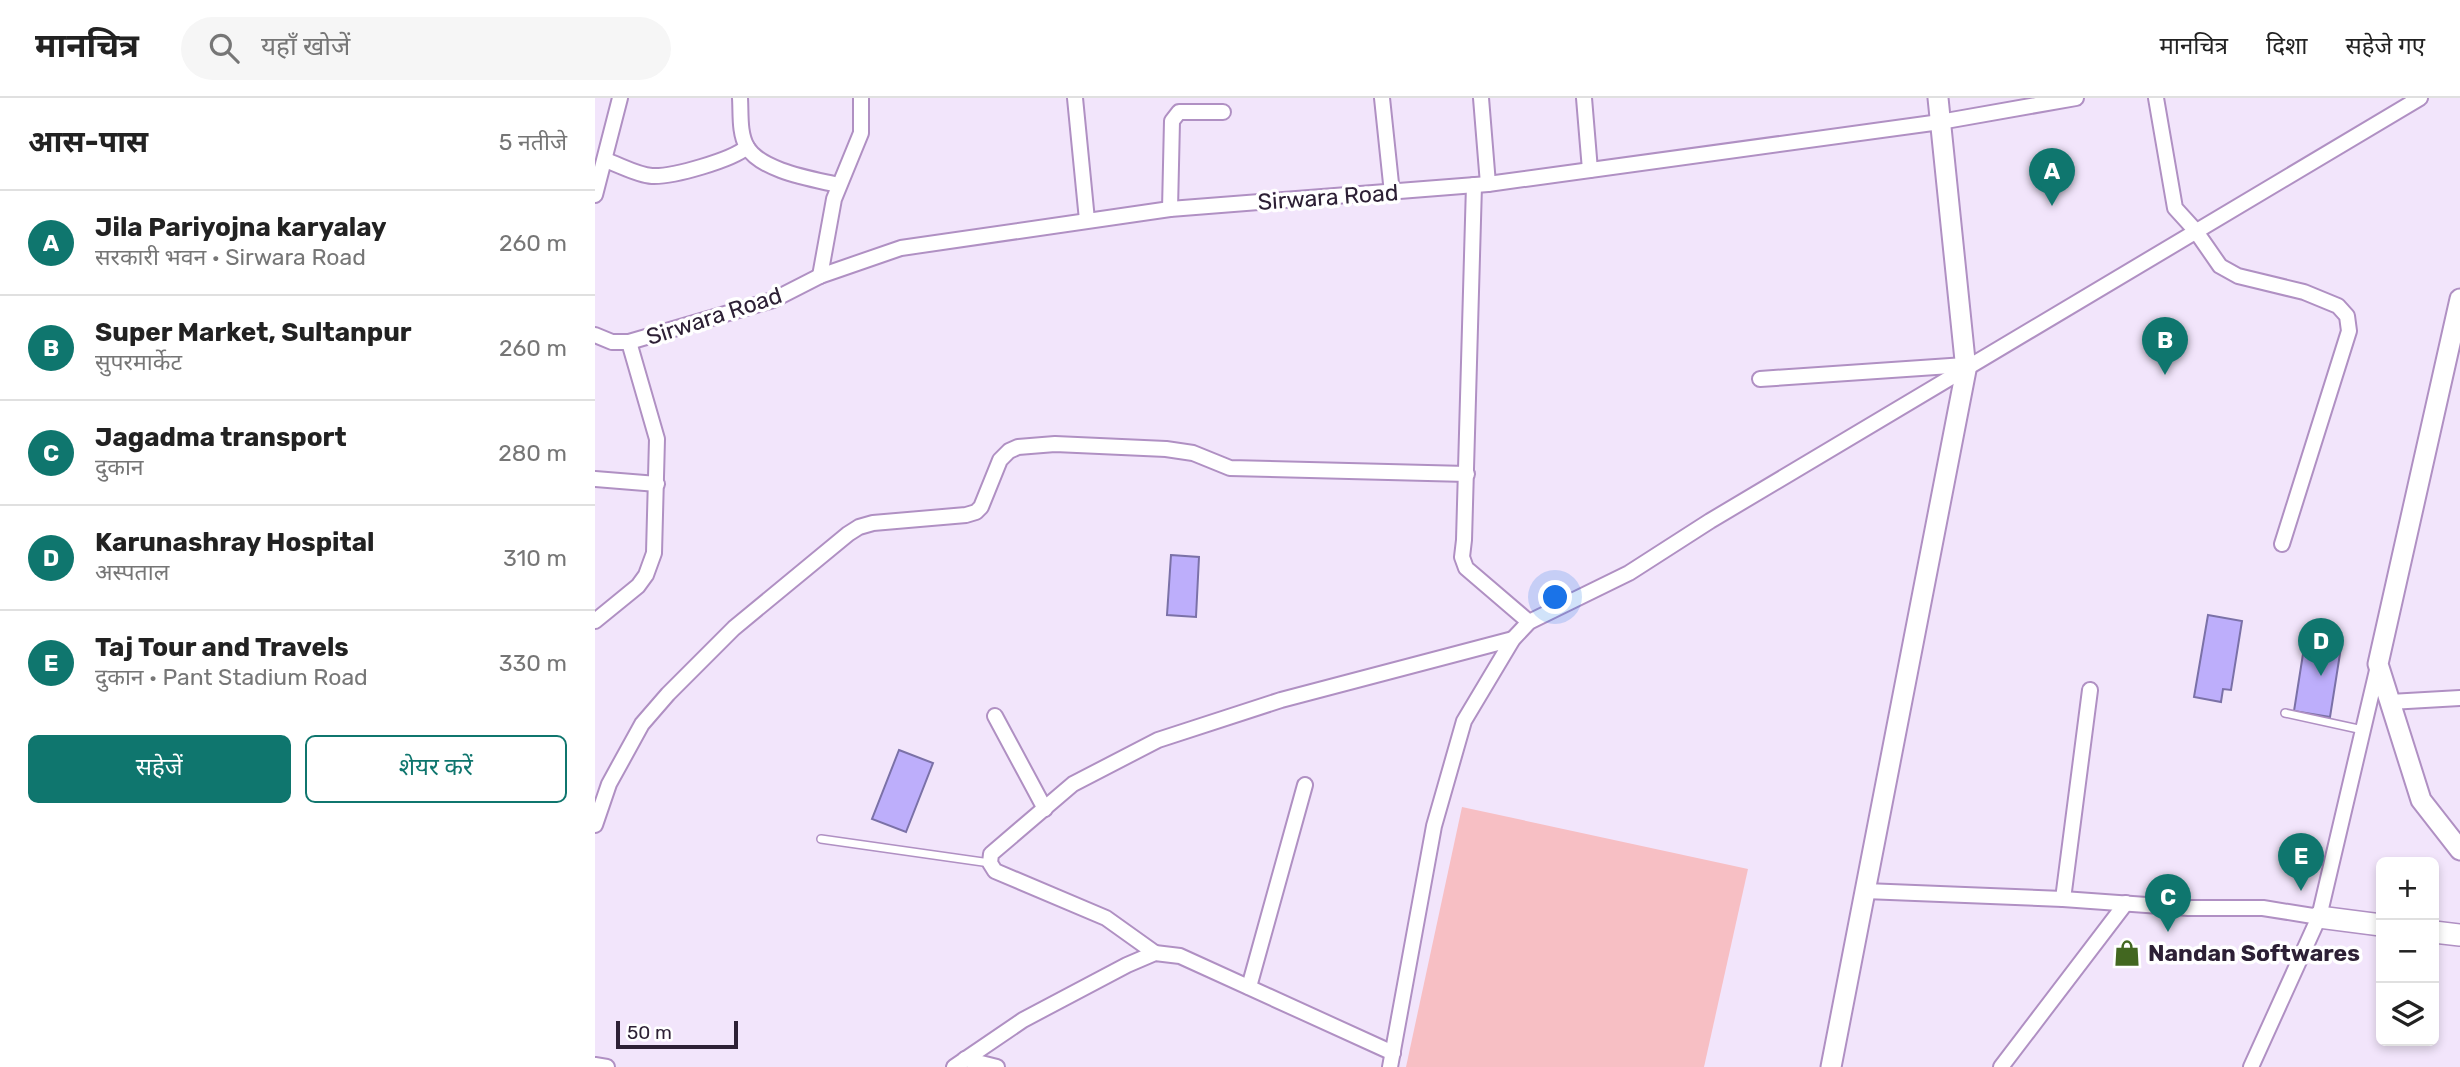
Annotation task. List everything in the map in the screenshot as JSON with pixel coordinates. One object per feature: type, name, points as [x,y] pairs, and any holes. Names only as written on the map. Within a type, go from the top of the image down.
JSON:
[{"type":"main road","points":[[2319,917],[2376,924]]},
{"type":"main road","points":[[2439,933],[2460,935]]},
{"type":"street","points":[[595,195],[620,98]]},
{"type":"street","points":[[740,98],[742,131],[747,147],[755,156],[769,165],[838,185]]},
{"type":"street","points":[[820,276],[838,185],[861,133],[861,98]]},
{"type":"street","points":[[1075,98],[1087,220]]},
{"type":"street","points":[[1382,98],[1392,193]]},
{"type":"street","points":[[1481,98],[1481,185],[1462,556],[1466,568],[1529,622]]},
{"type":"street","points":[[1584,98],[1590,170]]},
{"type":"street","points":[[1831,1067],[1965,368],[1938,98]]},
{"type":"street","name":"Sirwara Road","points":[[595,335],[612,342],[629,342],[773,300],[820,276],[901,248],[1170,209],[1481,185],[1940,122],[2076,98]]},
{"type":"street","points":[[2156,98],[2175,208],[2195,230],[2220,266],[2229,273],[2304,292],[2338,306],[2347,316],[2349,331],[2282,544]]},
{"type":"street","points":[[1513,639],[1281,700],[1158,740],[1073,784],[991,854],[990,863],[995,871],[1106,918],[1155,953],[1180,956],[1249,987],[1391,1060],[1434,826],[1464,721],[1513,639],[1529,622],[1629,573],[1710,520],[2420,98]]},
{"type":"street","points":[[1170,209],[1174,115],[1223,112]]},
{"type":"street","points":[[605,160],[654,176],[722,160],[739,154],[747,147]]},
{"type":"street","points":[[2251,1067],[2319,917],[2457,329],[2460,299]]},
{"type":"street","points":[[595,621],[638,586],[646,575],[654,553],[657,484],[655,427],[629,342]]},
{"type":"street","points":[[1760,379],[1965,368]]},
{"type":"street","points":[[595,825],[609,784],[642,724],[734,628],[859,527],[873,523],[976,512],[984,500],[1000,460],[1018,447],[1055,444],[1166,449],[1193,453],[1230,468],[1467,474]]},
{"type":"street","points":[[595,479],[657,484]]},
{"type":"street","points":[[2378,664],[2421,800],[2460,850]]},
{"type":"street","points":[[2063,899],[2090,690]]},
{"type":"street","points":[[2390,702],[2460,698]]},
{"type":"street","points":[[995,716],[1045,809]]},
{"type":"street","points":[[1249,987],[1305,785]]},
{"type":"street","points":[[1865,891],[2063,899],[2188,908],[2263,908],[2319,917]]},
{"type":"street","points":[[2001,1067],[2126,903]]},
{"type":"street","points":[[959,1063],[1023,1020],[1155,953]]},
{"type":"street","points":[[959,1063],[997,1067]]},
{"type":"street","points":[[595,1065],[607,1067]]},
{"type":"lane","points":[[2285,713],[2363,730]]},
{"type":"lane","points":[[821,839],[990,863]]},
{"type":"shaded area","points":[[1462,807],[1748,869],[1704,1067],[1406,1067]]},
{"type":"building","points":[[1171,555],[1199,557],[1196,617],[1167,615]]},
{"type":"building","points":[[2208,615],[2242,621],[2231,690],[2223,689],[2221,702],[2194,697]]},
{"type":"building","points":[[2306,635],[2342,641],[2330,717],[2294,711]]},
{"type":"building","points":[[899,750],[933,763],[906,832],[872,819]]},
{"type":"place","name":"Jila Pariyojna karyalay","points":[[2052,206]]},
{"type":"place","name":"Super Market, Sultanpur","points":[[2165,375]]},
{"type":"place","name":"Karunashray Hospital","points":[[2321,676]]},
{"type":"place","name":"Taj Tour and Travels","points":[[2301,891]]},
{"type":"place","name":"Jagadma transport","points":[[2168,932]]},
{"type":"place","name":"Nandan Softwares","points":[[2127,953]]}]
